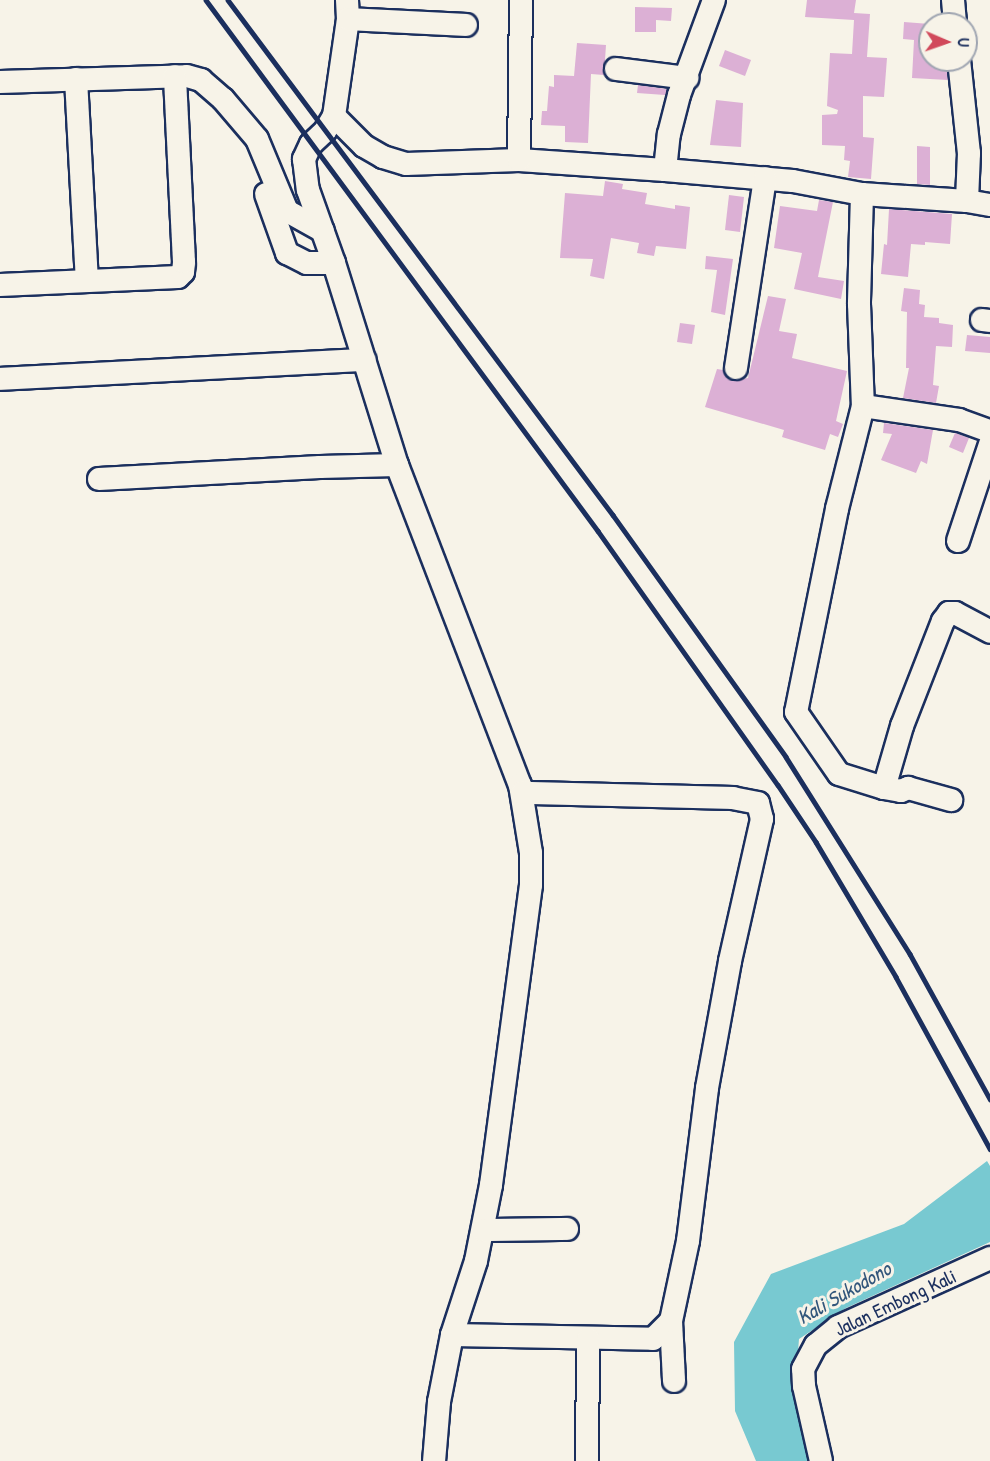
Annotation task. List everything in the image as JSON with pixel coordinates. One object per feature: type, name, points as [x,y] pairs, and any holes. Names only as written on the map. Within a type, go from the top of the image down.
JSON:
[{"type":"street","points":[[519,160],[521,0]]},
{"type":"street","points":[[665,170],[669,134],[714,0]]},
{"type":"street","points":[[434,1461],[439,1402],[452,1335],[483,1230],[531,885],[531,853],[522,793],[397,465],[334,262],[308,190],[304,159],[311,144],[325,131],[334,116],[347,10],[466,25]]},
{"type":"street","points":[[616,69],[687,78]]},
{"type":"street","points":[[960,72],[969,153],[967,201]]},
{"type":"street","points":[[0,285],[178,277],[183,272],[175,76]]},
{"type":"street","points":[[0,82],[175,76],[187,76],[201,80],[223,99],[257,140],[287,211],[287,253]]},
{"type":"street","points":[[76,79],[87,281]]},
{"type":"street","points":[[334,116],[364,146],[383,157],[406,164],[519,160],[665,170],[793,181],[862,194],[967,201],[990,205]]},
{"type":"street","points":[[238,119],[287,253],[307,263],[334,262]]},
{"type":"street","points":[[736,368],[765,178]]},
{"type":"street","points":[[862,194],[859,304],[863,406],[837,509],[796,712],[839,774],[884,788],[902,791],[908,788],[951,800]]},
{"type":"street","points":[[287,211],[323,231]]},
{"type":"street","points":[[0,379],[364,360]]},
{"type":"street","points":[[863,406],[958,420],[990,431]]},
{"type":"street","points":[[958,541],[990,444]]},
{"type":"street","points":[[99,479],[397,465]]},
{"type":"street","points":[[884,788],[902,726],[943,621],[949,613],[955,613],[990,632]]},
{"type":"street","points":[[522,793],[733,798],[758,803],[762,819],[707,1088],[688,1241],[671,1321],[674,1381]]},
{"type":"street","points":[[483,1230],[567,1229]]},
{"type":"street","name":"Jalan Embong Kali","points":[[821,1461],[804,1386],[803,1368],[816,1345],[825,1335],[845,1324],[990,1258]]},
{"type":"street","points":[[452,1335],[653,1339],[671,1321]]},
{"type":"street","points":[[587,1461],[588,1339]]},
{"type":"water","name":"Kali Sukodono","points":[[987,1161],[990,1166],[990,1242],[846,1308],[799,1339],[795,1390],[815,1461],[756,1461],[735,1411],[734,1342],[771,1274],[904,1224]]},
{"type":"building","points":[[807,0],[856,0],[854,13],[870,14],[867,57],[887,58],[884,97],[863,96],[863,137],[874,138],[871,179],[848,177],[850,161],[844,160],[845,146],[822,145],[822,115],[837,114],[838,110],[827,106],[830,53],[852,54],[854,20],[805,17]]},
{"type":"building","points":[[635,7],[672,8],[671,21],[656,20],[656,32],[635,32]]},
{"type":"building","points":[[904,22],[918,23],[918,72],[947,72],[948,80],[912,78],[914,40],[903,39]]},
{"type":"building","points":[[577,43],[606,45],[604,75],[591,74],[588,143],[565,142],[565,126],[541,125],[542,111],[547,111],[549,86],[554,87],[554,75],[574,76]]},
{"type":"building","points":[[725,50],[751,60],[745,76],[719,66]]},
{"type":"building","points":[[638,85],[667,89],[665,95],[637,93]]},
{"type":"building","points":[[716,100],[743,103],[741,147],[710,145]]},
{"type":"building","points":[[917,146],[930,147],[930,185],[917,184]]},
{"type":"building","points":[[605,181],[623,184],[622,189],[647,193],[645,204],[675,209],[675,205],[690,207],[686,249],[656,246],[654,256],[637,253],[639,243],[611,238],[604,279],[590,276],[593,259],[560,258],[565,193],[603,196]]},
{"type":"building","points":[[729,195],[744,197],[740,232],[725,230]]},
{"type":"building","points":[[819,200],[833,202],[818,277],[844,281],[841,299],[794,289],[802,253],[774,248],[780,206],[817,211]]},
{"type":"building","points":[[889,209],[952,214],[950,244],[925,242],[925,245],[911,244],[908,277],[881,274],[884,244],[887,245]]},
{"type":"building","points":[[706,256],[733,259],[725,315],[711,312],[717,270],[705,269]]},
{"type":"building","points":[[904,288],[920,290],[919,304],[925,305],[924,317],[939,318],[939,323],[953,325],[952,347],[936,346],[933,385],[939,386],[936,403],[903,398],[909,368],[906,368],[907,312],[901,311]]},
{"type":"building","points":[[768,296],[786,299],[779,331],[797,334],[792,358],[847,371],[836,421],[843,424],[838,437],[830,434],[825,450],[782,437],[784,430],[705,407],[717,369],[723,370],[727,378],[733,381],[748,378]]},
{"type":"building","points":[[680,323],[695,325],[692,344],[677,342]]},
{"type":"building","points":[[967,335],[990,337],[990,353],[965,351]]},
{"type":"building","points":[[884,423],[933,430],[927,464],[921,461],[916,473],[881,460],[892,434],[883,433]]},
{"type":"building","points":[[955,433],[969,438],[963,453],[949,447]]},
{"type":"railway","points":[[206,0],[598,531],[778,785],[816,842],[896,977],[990,1149]]},
{"type":"railway","points":[[228,0],[613,515],[786,757],[910,954],[990,1099]]}]
